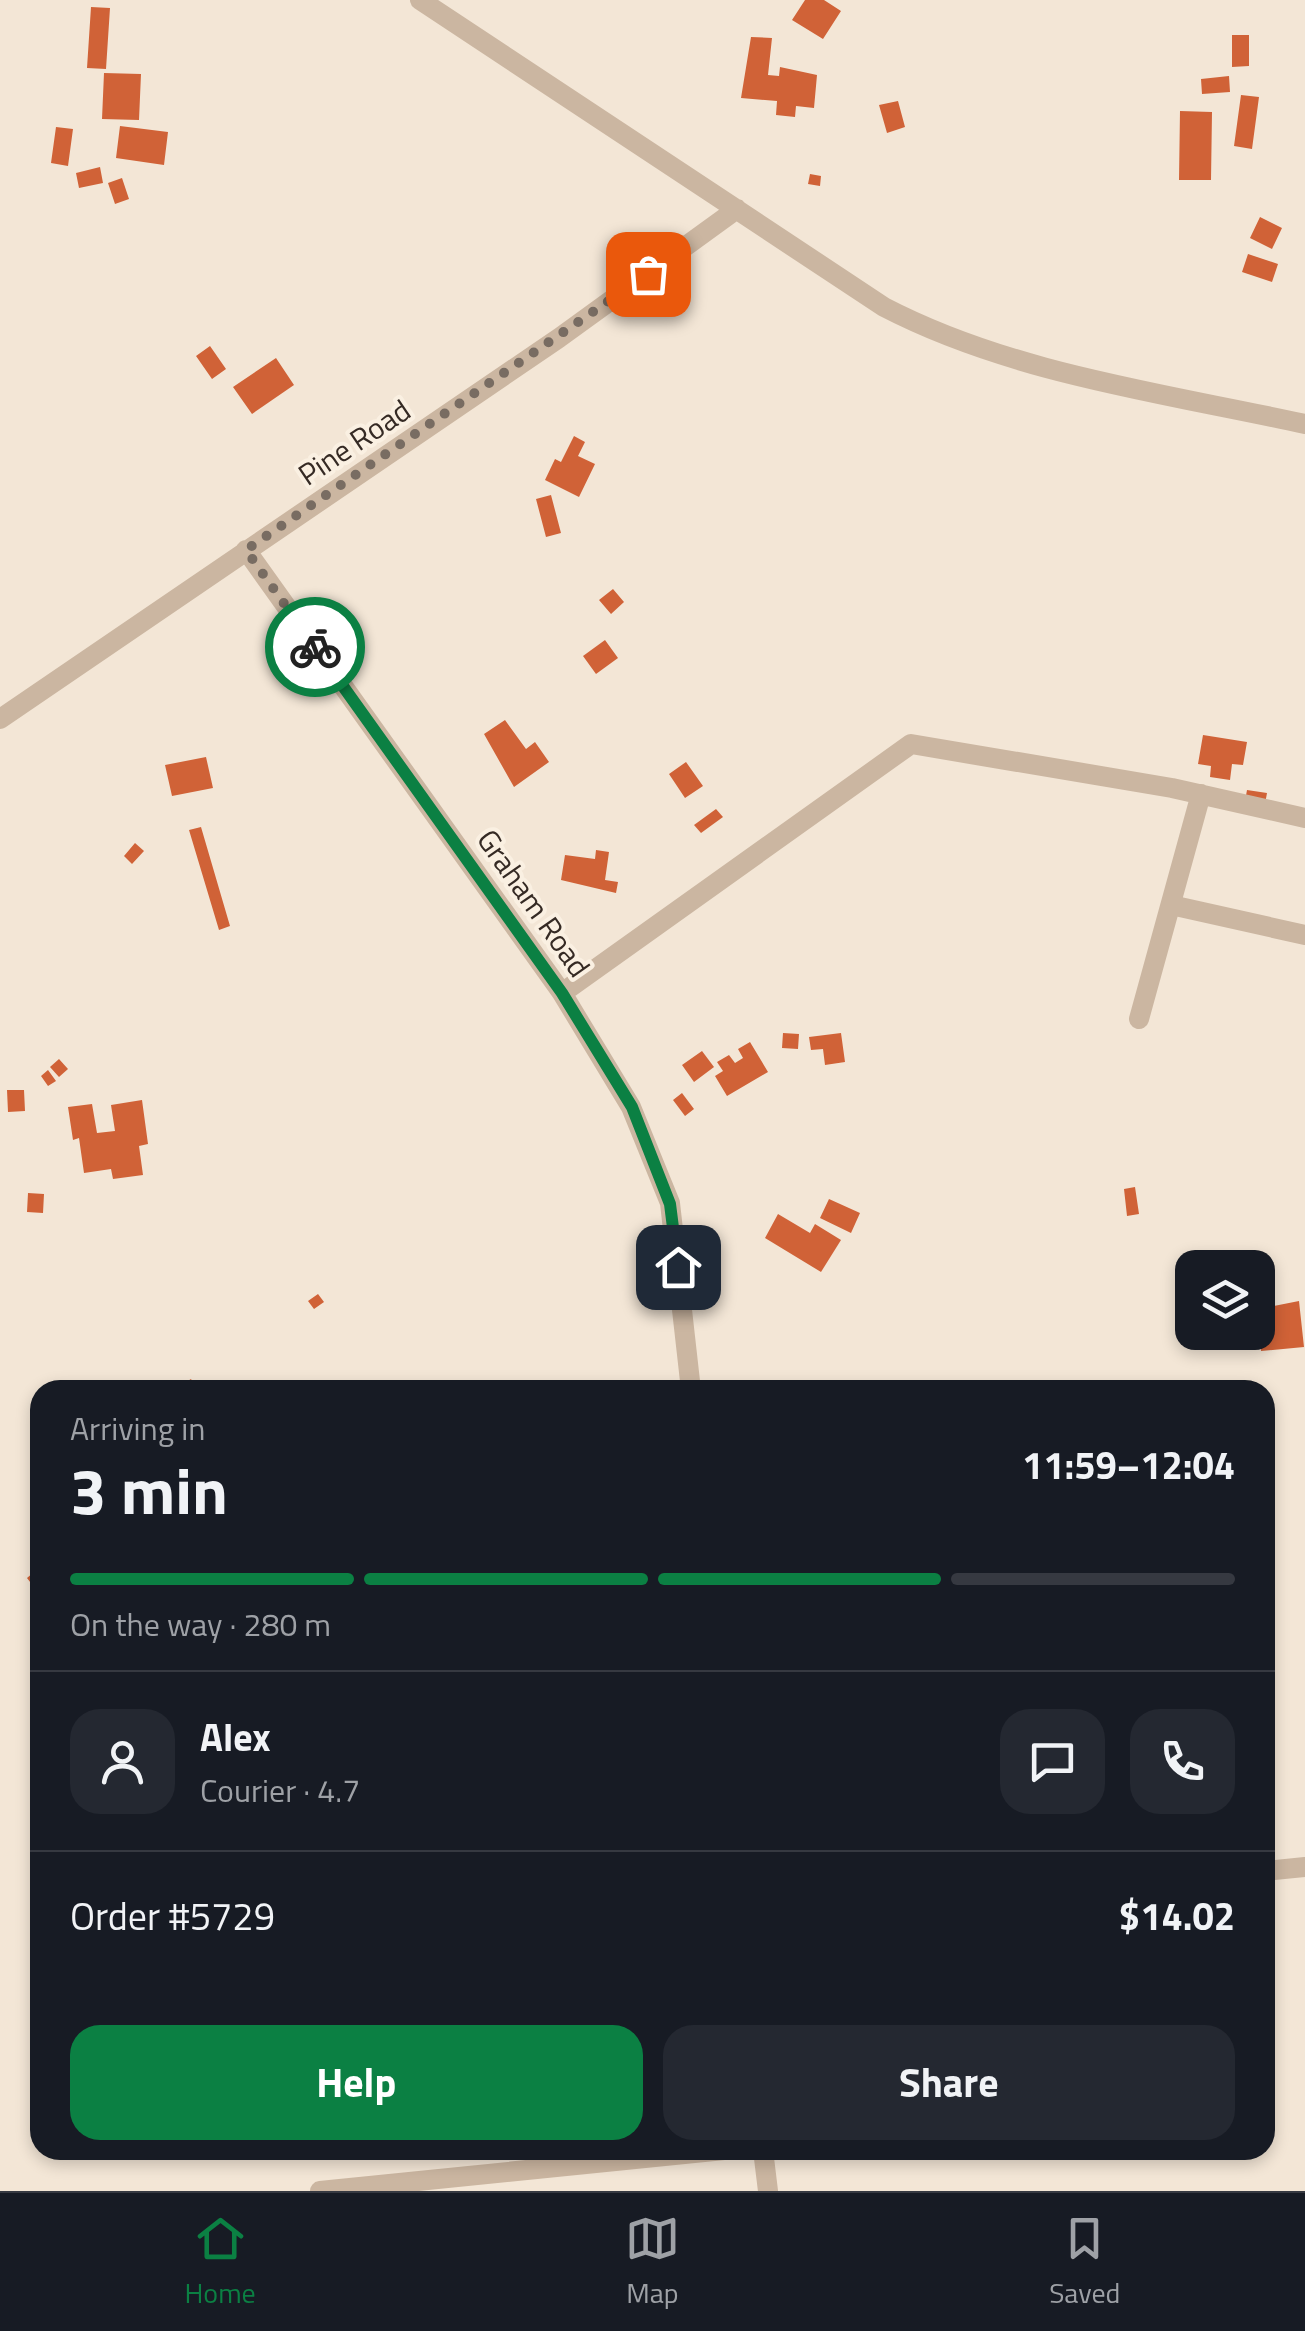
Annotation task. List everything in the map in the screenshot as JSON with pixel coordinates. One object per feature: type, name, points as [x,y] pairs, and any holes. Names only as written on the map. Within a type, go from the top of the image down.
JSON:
[{"type":"street","points":[[420,0],[884,306],[956,341],[1037,364],[1305,424]]},
{"type":"street","name":"Pine Road","points":[[0,719],[559,338],[737,209]]},
{"type":"street","name":"Graham Road","points":[[246,550],[562,993],[632,1107],[670,1204],[691,1380]]},
{"type":"street","points":[[562,993],[911,744],[1202,794],[1305,818]]},
{"type":"street","points":[[1140,1019],[1202,794]]},
{"type":"street","points":[[1171,906],[1305,935]]},
{"type":"street","points":[[1275,1870],[1305,1867]]},
{"type":"street","points":[[320,2191],[625,2160]]},
{"type":"street","points":[[764,2160],[768,2191]]},
{"type":"building","points":[[805,0],[824,0],[841,11],[823,39],[792,20]]},
{"type":"building","points":[[91,7],[110,8],[106,69],[87,68]]},
{"type":"building","points":[[1232,35],[1249,35],[1249,66],[1232,67]]},
{"type":"building","points":[[751,37],[772,38],[768,75],[779,76],[780,67],[817,75],[814,108],[796,106],[795,117],[776,115],[777,101],[741,98]]},
{"type":"building","points":[[104,73],[141,74],[139,120],[102,119]]},
{"type":"building","points":[[1229,76],[1230,92],[1202,94],[1201,79]]},
{"type":"building","points":[[1241,95],[1259,97],[1252,149],[1234,146]]},
{"type":"building","points":[[898,101],[905,127],[887,133],[879,105]]},
{"type":"building","points":[[1180,111],[1212,112],[1211,180],[1179,180]]},
{"type":"building","points":[[120,126],[168,132],[164,165],[116,158]]},
{"type":"building","points":[[56,127],[73,129],[68,166],[51,163]]},
{"type":"building","points":[[100,167],[103,183],[79,188],[76,173]]},
{"type":"building","points":[[810,174],[821,176],[820,186],[808,184]]},
{"type":"building","points":[[122,178],[129,199],[115,204],[108,183]]},
{"type":"building","points":[[1260,217],[1282,228],[1272,249],[1250,238]]},
{"type":"building","points":[[1248,254],[1278,264],[1272,282],[1242,272]]},
{"type":"building","points":[[210,346],[226,369],[212,379],[196,356]]},
{"type":"building","points":[[276,358],[294,385],[252,414],[233,387]]},
{"type":"building","points":[[574,436],[585,442],[578,456],[595,464],[579,497],[545,480],[555,459],[561,462]]},
{"type":"building","points":[[551,495],[561,533],[546,537],[536,499]]},
{"type":"building","points":[[613,589],[624,602],[611,614],[599,600]]},
{"type":"building","points":[[605,640],[618,658],[596,674],[583,656]]},
{"type":"building","points":[[505,720],[526,749],[535,742],[549,762],[514,787],[484,734]]},
{"type":"building","points":[[1203,735],[1247,742],[1243,765],[1232,764],[1230,780],[1210,777],[1211,766],[1198,764]]},
{"type":"building","points":[[206,757],[213,788],[172,796],[165,765]]},
{"type":"building","points":[[686,762],[703,786],[685,798],[669,774]]},
{"type":"building","points":[[1247,790],[1267,793],[1265,804],[1245,801]]},
{"type":"building","points":[[716,809],[723,817],[701,833],[694,825]]},
{"type":"building","points":[[201,827],[230,926],[219,930],[189,830]]},
{"type":"building","points":[[135,843],[144,851],[132,864],[124,856]]},
{"type":"building","points":[[596,850],[609,852],[605,880],[618,882],[616,893],[561,880],[565,855],[595,859]]},
{"type":"building","points":[[783,1033],[799,1034],[798,1049],[782,1048]]},
{"type":"building","points":[[841,1033],[845,1062],[825,1065],[823,1049],[811,1050],[809,1037]]},
{"type":"building","points":[[750,1042],[768,1072],[727,1096],[715,1076],[723,1071],[717,1062],[729,1055],[735,1063],[743,1058],[738,1049]]},
{"type":"building","points":[[702,1051],[714,1067],[694,1082],[682,1065]]},
{"type":"building","points":[[59,1059],[68,1069],[59,1077],[50,1067]]},
{"type":"building","points":[[48,1070],[56,1081],[48,1086],[41,1076]]},
{"type":"building","points":[[7,1090],[24,1090],[25,1111],[8,1112]]},
{"type":"building","points":[[682,1093],[694,1109],[685,1116],[673,1100]]},
{"type":"building","points":[[142,1100],[148,1144],[139,1146],[143,1175],[113,1179],[111,1169],[84,1173],[79,1138],[73,1140],[68,1107],[92,1104],[97,1133],[115,1131],[111,1105]]},
{"type":"building","points":[[1135,1187],[1139,1214],[1127,1216],[1124,1189]]},
{"type":"building","points":[[28,1193],[44,1194],[43,1213],[27,1212]]},
{"type":"building","points":[[829,1199],[860,1213],[851,1233],[820,1218]]},
{"type":"building","points":[[778,1214],[810,1233],[815,1224],[841,1240],[821,1272],[765,1238]]},
{"type":"building","points":[[318,1294],[324,1302],[314,1309],[308,1301]]},
{"type":"building","points":[[1299,1301],[1304,1347],[1275,1350],[1275,1306]]},
{"type":"way so far","points":[[315,647],[246,550],[648,274]]},
{"type":"route","points":[[315,647],[562,993],[632,1107],[670,1204],[678,1267]]}]
